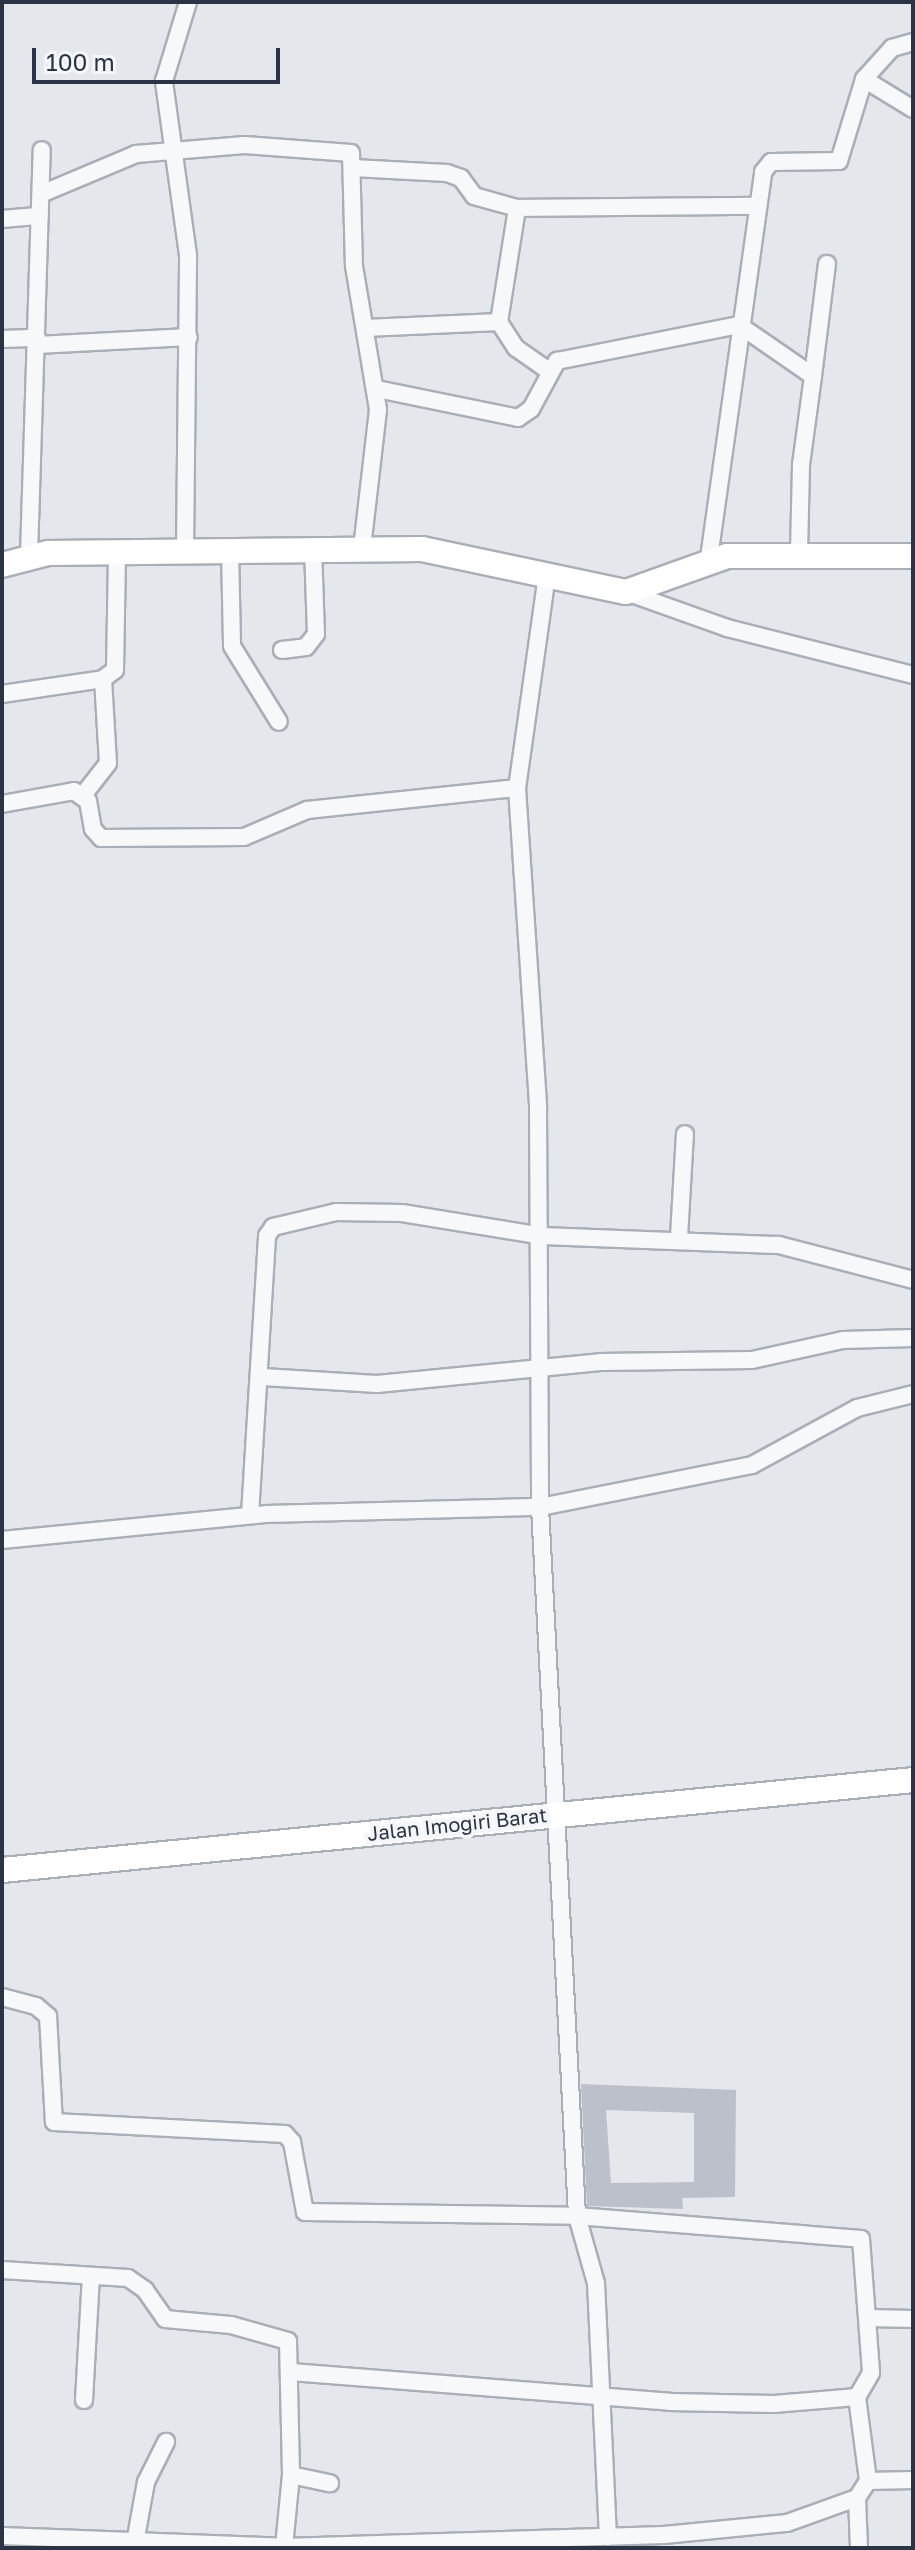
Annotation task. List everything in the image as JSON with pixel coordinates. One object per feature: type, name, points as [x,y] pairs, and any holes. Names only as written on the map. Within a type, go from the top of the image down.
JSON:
[{"type":"street","points":[[185,550],[189,337],[186,235],[171,153],[164,74],[188,2]]},
{"type":"street","points":[[709,558],[754,206],[771,162],[839,161],[864,79],[892,48],[913,42]]},
{"type":"street","points":[[864,79],[913,109]]},
{"type":"street","points":[[41,194],[113,160],[245,145],[332,147],[351,153],[353,248],[377,389],[362,549]]},
{"type":"street","points":[[29,555],[42,150]]},
{"type":"street","points":[[353,168],[455,175],[474,196],[517,208],[754,206]]},
{"type":"street","points":[[517,208],[499,322],[523,356],[547,370]]},
{"type":"street","points":[[2,219],[40,216]]},
{"type":"street","points":[[799,555],[801,465],[827,264]]},
{"type":"street","points":[[365,328],[499,322]]},
{"type":"street","points":[[377,389],[518,418],[531,409],[547,370],[573,356],[739,325],[813,376]]},
{"type":"street","points":[[2,339],[37,342],[189,337]]},
{"type":"street","points":[[230,549],[232,646],[279,722]]},
{"type":"street","points":[[282,650],[306,647],[316,634],[313,549]]},
{"type":"street","points":[[2,565],[29,555],[117,552],[445,550],[626,592],[727,628],[913,675]]},
{"type":"street","points":[[2,694],[103,679],[115,670],[119,650],[117,552]]},
{"type":"street","points":[[626,592],[709,558],[913,556]]},
{"type":"street","points":[[547,575],[517,788],[542,1236],[540,1507],[577,2216],[596,2283],[608,2537]]},
{"type":"street","points":[[84,794],[108,763],[103,679]]},
{"type":"street","points":[[84,794],[96,835],[154,838],[251,836],[307,810],[517,788]]},
{"type":"street","points":[[2,804],[57,791],[84,794]]},
{"type":"street","points":[[679,1237],[685,1134]]},
{"type":"street","points":[[250,1515],[263,1377],[267,1236],[273,1227],[360,1211],[442,1217],[542,1236],[679,1237],[817,1251],[913,1280]]},
{"type":"street","points":[[263,1377],[377,1384],[541,1368],[752,1360],[843,1340],[913,1338]]},
{"type":"street","points":[[2,1540],[250,1515],[540,1507],[761,1463],[857,1408],[913,1394]]},
{"type":"street","name":"Jalan Imogiri Barat","points":[[2,1870],[557,1819],[913,1780]]},
{"type":"street","points":[[2,1997],[36,2006],[48,2016],[54,2122],[285,2134],[292,2142],[305,2212],[577,2216],[848,2234],[861,2239],[871,2373],[857,2397],[868,2481],[857,2498],[859,2548]]},
{"type":"street","points":[[2,2270],[136,2282],[165,2319],[231,2325],[288,2341],[291,2475],[284,2547]]},
{"type":"street","points":[[84,2400],[91,2276]]},
{"type":"street","points":[[869,2318],[913,2319]]},
{"type":"street","points":[[291,2372],[733,2405],[857,2397]]},
{"type":"street","points":[[135,2543],[146,2482],[166,2442]]},
{"type":"street","points":[[291,2475],[330,2483]]},
{"type":"street","points":[[868,2481],[913,2480]]},
{"type":"street","points":[[2,2536],[25,2543],[419,2547],[787,2523],[857,2498]]},
{"type":"building","points":[[581,2084],[736,2090],[735,2197],[682,2198],[683,2209],[587,2206]],"holes":[[[606,2110],[694,2113],[694,2182],[611,2183]]]}]
